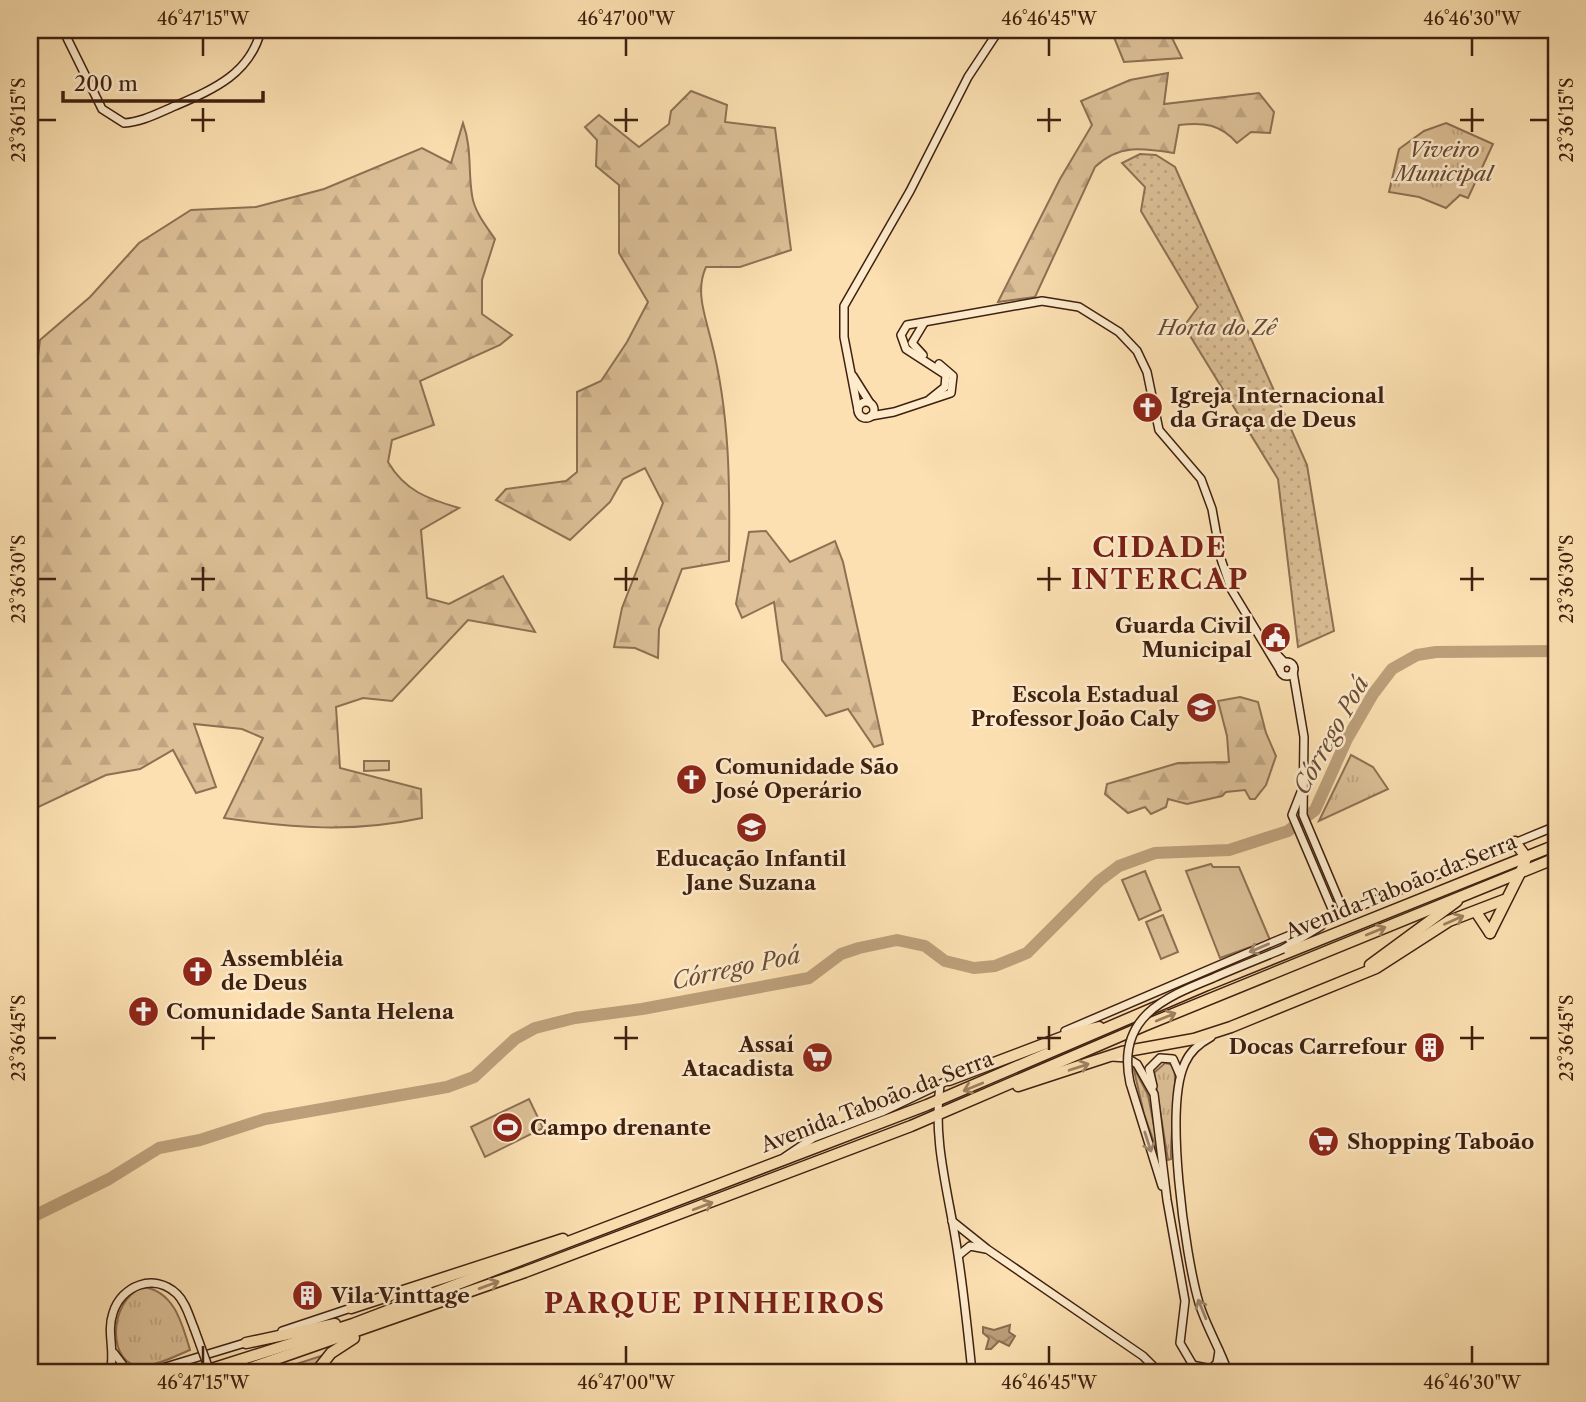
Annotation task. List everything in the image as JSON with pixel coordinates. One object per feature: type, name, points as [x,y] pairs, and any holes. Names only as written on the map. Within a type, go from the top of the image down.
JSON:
[{"type":"highway","points":[[1476,912],[1490,933],[1504,900],[1522,872],[1526,857],[1516,842]]},
{"type":"highway","name":"Avenida Taboão da Serra","points":[[202,1372],[352,1324],[608,1229],[938,1101],[1117,1024],[1556,845]]},
{"type":"highway","name":"Avenida Taboão da Serra","points":[[241,1372],[642,1229],[936,1115],[1146,1025],[1556,858]]},
{"type":"highway","points":[[1353,978],[1462,896]]},
{"type":"highway","points":[[1002,1088],[1017,1086],[1108,1057],[1194,1039],[1231,1027],[1392,960],[1449,921],[1504,900]]},
{"type":"highway","points":[[945,1082],[1073,1033],[1117,1024]]},
{"type":"highway","points":[[351,1308],[529,1248],[608,1229]]},
{"type":"highway","points":[[246,1343],[326,1326],[352,1324]]},
{"type":"highway","points":[[316,1372],[331,1353],[379,1324]]},
{"type":"highway","points":[[241,1372],[284,1372]]},
{"type":"main road","points":[[63,30],[102,109],[124,123],[148,118],[225,82],[253,54],[261,30]]},
{"type":"main road","points":[[925,322],[912,343],[922,355],[951,373],[955,383],[951,393],[894,412],[862,417],[858,410],[842,321],[848,296],[910,191],[968,77],[999,30]]},
{"type":"main road","points":[[930,399],[945,387],[946,376],[906,349],[901,335],[907,325],[1042,301],[1079,307],[1107,323],[1137,351],[1151,385],[1159,430],[1201,480],[1212,509],[1226,575],[1296,693]]},
{"type":"main road","points":[[851,373],[871,404],[874,412],[871,416]]},
{"type":"main road","points":[[858,410],[862,403],[894,412]]},
{"type":"main road","points":[[1262,639],[1284,662],[1291,663],[1306,762],[1302,814],[1344,912]]},
{"type":"main road","points":[[1282,673],[1284,662]]},
{"type":"main road","points":[[1282,673],[1293,672]]},
{"type":"main road","points":[[1302,791],[1293,817],[1335,916]]},
{"type":"main road","points":[[1293,817],[1302,814]]},
{"type":"main road","points":[[1167,1200],[1130,1083],[1128,1066],[1131,1040],[1150,1009],[1175,993],[1283,949],[1335,916],[1556,826]]},
{"type":"main road","points":[[1321,883],[1328,884],[1331,879]]},
{"type":"main road","points":[[1325,893],[1329,888],[1335,889]]},
{"type":"main road","points":[[782,1160],[813,1138],[882,1112],[968,1068],[1057,1035],[1327,921]]},
{"type":"main road","points":[[1180,1076],[1193,1049],[1231,1027]]},
{"type":"main road","points":[[1108,1057],[1131,1059],[1154,1094]]},
{"type":"main road","points":[[1197,1372],[1180,1343],[1185,1301],[1167,1200],[1149,1069],[1154,1061],[1166,1057],[1173,1059],[1180,1076],[1179,1192],[1200,1306],[1220,1347],[1228,1372]]},
{"type":"main road","points":[[945,1082],[936,1115],[950,1217],[957,1245],[972,1372]]},
{"type":"main road","points":[[950,1217],[959,1229],[1143,1356],[1159,1372]]},
{"type":"main road","points":[[957,1245],[962,1240],[975,1239]]},
{"type":"main road","points":[[958,1255],[970,1246],[987,1249]]},
{"type":"main road","points":[[110,1372],[114,1352],[110,1323],[115,1308],[124,1293],[139,1285],[162,1284],[176,1294],[194,1328],[210,1372]]},
{"type":"main road","points":[[149,1372],[351,1308]]},
{"type":"main road","points":[[1192,1365],[1211,1369],[1217,1363],[1220,1347]]},
{"type":"main road","points":[[114,1352],[123,1369],[133,1372]]},
{"type":"green space","points":[[1111,30],[1174,30],[1170,34],[1182,58],[1124,62]]},
{"type":"green space","points":[[1168,73],[1164,104],[1259,93],[1274,112],[1270,133],[1251,132],[1237,143],[1218,128],[1196,124],[1179,125],[1174,153],[1132,150],[1113,154],[1095,167],[1035,297],[998,302],[1060,179],[1092,125],[1081,101],[1130,80]]},
{"type":"green space","points":[[691,91],[727,105],[725,122],[775,128],[791,250],[740,267],[706,267],[703,276],[702,303],[717,367],[725,422],[729,478],[729,561],[682,569],[659,629],[658,658],[635,648],[614,647],[622,608],[663,503],[645,468],[623,479],[610,502],[570,540],[496,500],[506,489],[566,481],[577,472],[577,392],[601,381],[627,342],[648,302],[619,253],[619,185],[596,166],[597,140],[585,127],[599,115],[639,147],[669,124],[671,111]]},
{"type":"green space","points":[[463,123],[468,141],[473,201],[495,239],[482,280],[482,314],[512,335],[500,345],[420,381],[434,425],[392,440],[388,462],[410,487],[437,501],[459,508],[421,530],[427,598],[449,604],[503,576],[535,632],[468,620],[392,701],[363,698],[336,707],[340,768],[421,789],[422,818],[372,826],[323,827],[224,818],[263,738],[242,729],[194,724],[216,787],[196,793],[173,750],[140,769],[106,775],[30,811],[30,375],[36,372],[40,340],[90,297],[139,243],[191,210],[256,207],[324,189],[422,148],[451,163]]},
{"type":"green space","name":"Viveiro Municipal","points":[[1446,123],[1493,144],[1468,198],[1460,195],[1446,208],[1419,197],[1389,192],[1399,149],[1424,131]]},
{"type":"green space","name":"Horta do Zê","points":[[1140,154],[1156,155],[1175,167],[1307,465],[1334,631],[1298,647],[1278,479],[1184,326],[1198,307],[1141,211],[1145,187],[1122,163]]},
{"type":"green space","points":[[766,531],[790,562],[835,541],[843,562],[883,744],[874,747],[848,709],[826,716],[782,660],[774,602],[742,618],[736,604],[749,532]]},
{"type":"green space","points":[[1240,697],[1258,702],[1266,733],[1276,756],[1266,785],[1255,799],[1250,799],[1245,790],[1226,792],[1222,796],[1187,804],[1168,799],[1166,807],[1151,814],[1145,807],[1128,813],[1105,794],[1107,784],[1178,763],[1229,762],[1227,736],[1218,701]]},
{"type":"green space","points":[[1351,755],[1373,767],[1388,789],[1319,821]]},
{"type":"green space","points":[[364,761],[389,761],[389,770],[364,771]]},
{"type":"green space","points":[[1211,864],[1213,867],[1239,867],[1270,940],[1220,958],[1186,871]]},
{"type":"green space","points":[[1145,871],[1161,910],[1139,920],[1122,880]]},
{"type":"green space","points":[[1163,915],[1178,952],[1161,959],[1146,922]]},
{"type":"green space","points":[[1165,1063],[1174,1065],[1175,1076],[1171,1159],[1168,1160],[1154,1073]]},
{"type":"green space","points":[[1133,1066],[1148,1095],[1161,1162],[1144,1114]]},
{"type":"green space","name":"Campo drenante","points":[[529,1099],[543,1128],[485,1157],[471,1127]]},
{"type":"green space","points":[[143,1287],[162,1295],[175,1310],[190,1350],[143,1366],[131,1364],[123,1356],[116,1332],[123,1306],[131,1294]]},
{"type":"green space","points":[[324,1355],[313,1372],[299,1372],[290,1366]]},
{"type":"water","points":[[1010,1325],[1009,1332],[1015,1336],[1009,1346],[999,1341],[991,1349],[986,1349],[989,1338],[983,1333],[983,1327],[994,1330]]},
{"type":"waterway","name":"Córrego Poá","points":[[30,1218],[109,1179],[159,1148],[200,1140],[265,1119],[447,1087],[474,1077],[515,1039],[535,1028],[575,1018],[642,1009],[809,978],[841,954],[897,940],[925,946],[945,961],[974,968],[995,966],[1027,953],[1099,881],[1119,866],[1155,853],[1229,850],[1288,831],[1315,810],[1347,739],[1373,694],[1392,669],[1417,655],[1436,652],[1556,651]]},
{"type":"place","name":"Igreja Internacional da Graça de Deus","points":[[1147,408]]},
{"type":"place","name":"Guarda Civil Municipal","points":[[1275,638]]},
{"type":"place","name":"Escola Estadual Professor João Caly","points":[[1202,707]]},
{"type":"place","name":"Comunidade São José Operário","points":[[692,779]]},
{"type":"place","name":"Educação Infantil Jane Suzana","points":[[751,827]]},
{"type":"place","name":"Assembléia de Deus","points":[[198,971]]},
{"type":"place","name":"Comunidade Santa Helena","points":[[143,1012]]},
{"type":"place","name":"Docas Carrefour","points":[[1430,1047]]},
{"type":"place","name":"Assaí Atacadista","points":[[817,1057]]},
{"type":"place","name":"Campo drenante","points":[[507,1128]]},
{"type":"place","name":"Shopping Taboão","points":[[1324,1142]]},
{"type":"place","name":"Vila Vinttage","points":[[308,1296]]},
{"type":"district","name":"CIDADE INTERCAP","points":[[1160,563]]},
{"type":"district","name":"PARQUE PINHEIROS","points":[[715,1303]]}]
